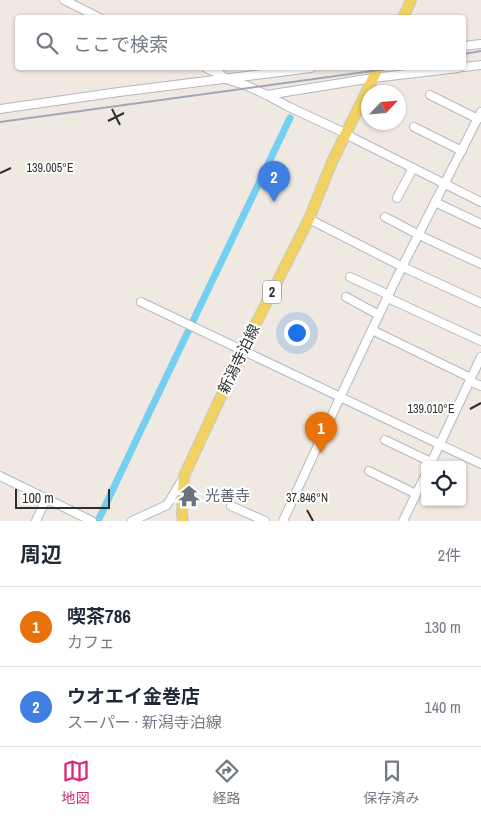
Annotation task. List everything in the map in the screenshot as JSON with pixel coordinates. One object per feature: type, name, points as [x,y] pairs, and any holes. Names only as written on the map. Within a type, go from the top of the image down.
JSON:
[{"type":"main road","points":[[404,15],[411,0]]},
{"type":"main road","name":"新潟寺泊線","points":[[182,521],[184,476],[243,349],[309,219],[345,133],[377,70]]},
{"type":"street","points":[[64,0],[94,15]]},
{"type":"street","points":[[466,46],[481,44]]},
{"type":"street","points":[[466,67],[481,65]]},
{"type":"street","points":[[211,70],[226,79],[245,85],[345,133],[481,202]]},
{"type":"street","points":[[0,109],[296,70]]},
{"type":"street","points":[[267,95],[373,78],[441,70]]},
{"type":"street","points":[[283,521],[388,296],[479,115],[430,95]]},
{"type":"street","points":[[414,127],[462,151]]},
{"type":"street","points":[[398,198],[413,168]]},
{"type":"street","points":[[434,202],[481,224]]},
{"type":"street","points":[[385,217],[481,264]]},
{"type":"street","points":[[309,219],[481,304]]},
{"type":"street","points":[[350,277],[481,341]]},
{"type":"street","points":[[346,297],[380,315]]},
{"type":"street","points":[[141,302],[481,464]]},
{"type":"street","points":[[372,330],[481,386]]},
{"type":"street","points":[[431,461],[481,358]]},
{"type":"street","points":[[385,440],[424,461]]},
{"type":"street","points":[[369,471],[420,491],[403,521]]},
{"type":"street","points":[[0,476],[92,521]]},
{"type":"street","points":[[132,521],[167,505],[184,476]]},
{"type":"street","points":[[36,521],[46,500]]},
{"type":"street","points":[[231,506],[266,521]]},
{"type":"waterway","points":[[98,521],[290,118]]},
{"type":"railway","points":[[466,54],[481,51]]},
{"type":"railway","points":[[0,122],[379,70]]},
{"type":"place","name":"ウオエイ金巻店","points":[[274,202]]},
{"type":"place","name":"喫茶786","points":[[321,453]]},
{"type":"place","name":"光善寺","points":[[189,496]]}]
